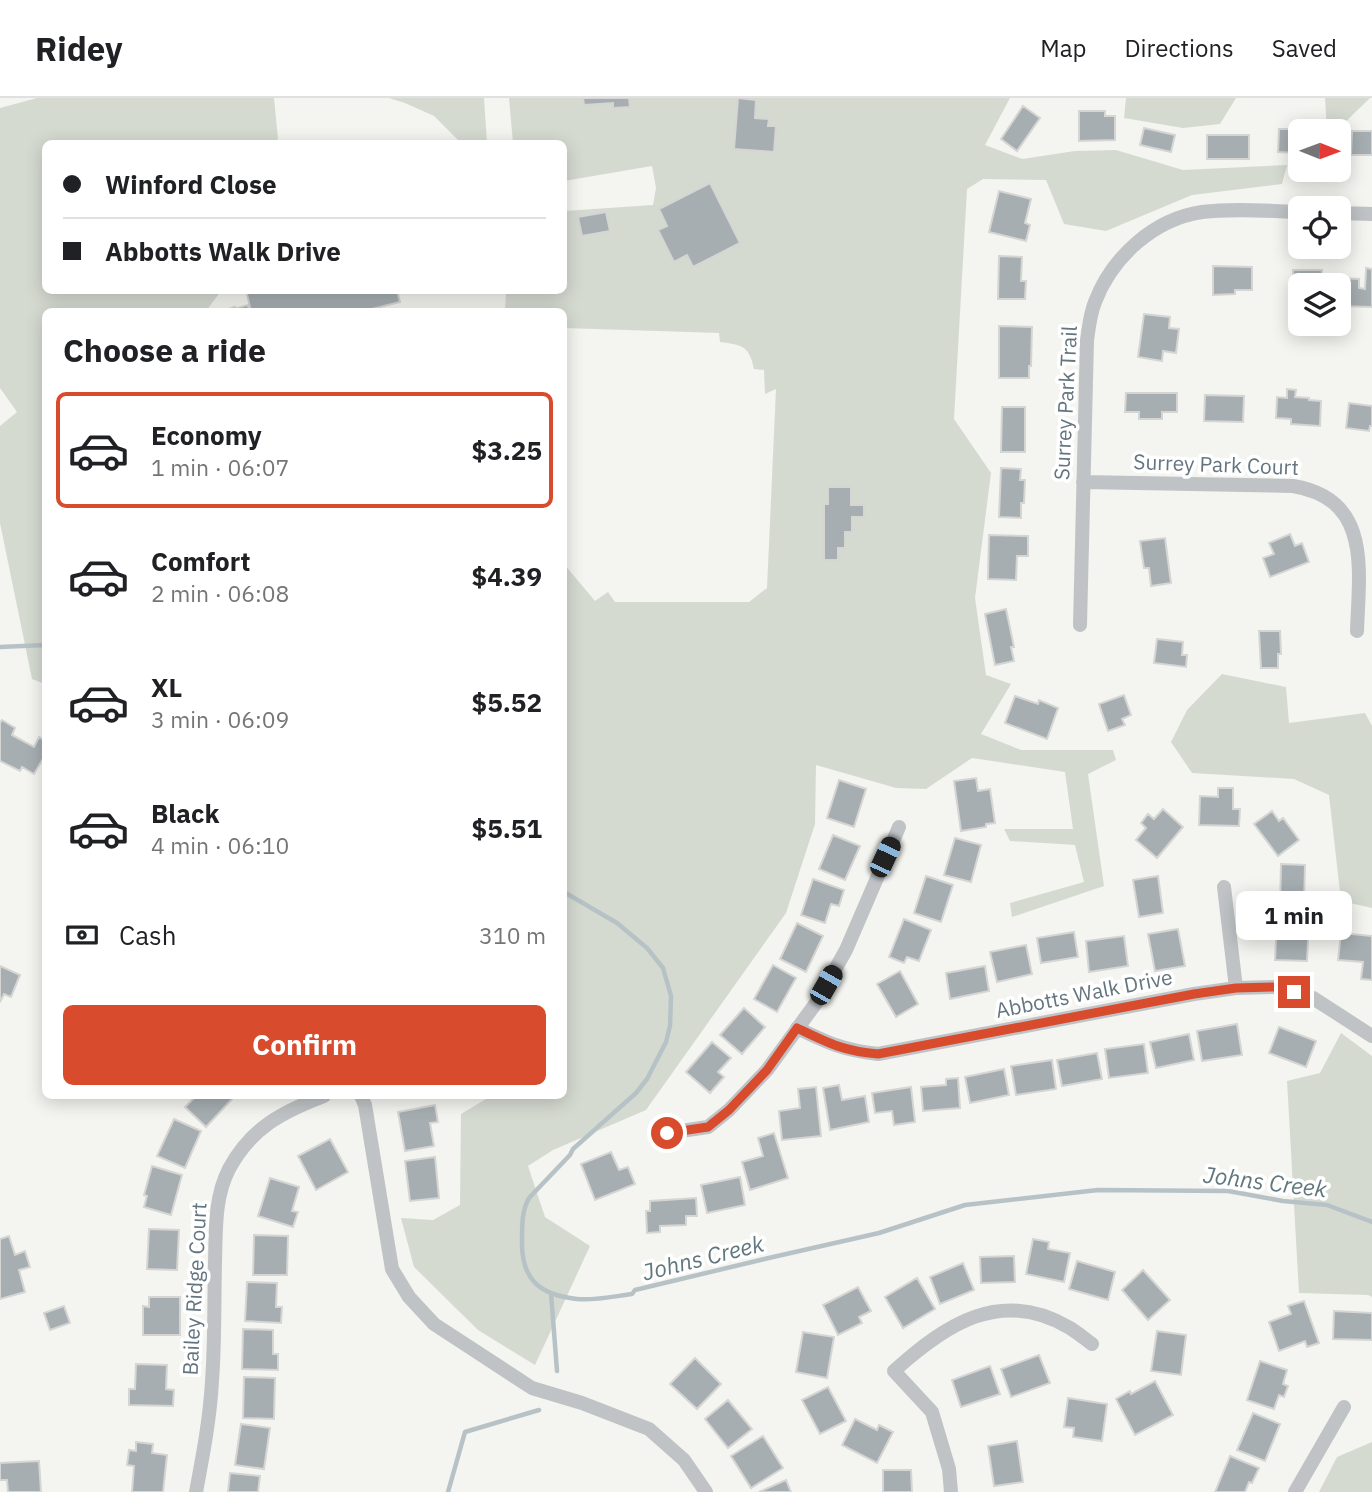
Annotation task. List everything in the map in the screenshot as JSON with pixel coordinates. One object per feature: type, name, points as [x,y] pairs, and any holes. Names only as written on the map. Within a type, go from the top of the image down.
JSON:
[{"type":"street","name":"Surrey Park Trail","points":[[1080,625],[1087,340],[1095,302],[1107,276],[1127,251],[1149,233],[1177,219],[1200,212],[1227,210],[1288,212]]},
{"type":"street","points":[[1351,213],[1372,214]]},
{"type":"street","name":"Surrey Park Court","points":[[1083,482],[1293,486],[1323,494],[1345,513],[1357,539],[1357,631]]},
{"type":"street","points":[[667,1133],[708,1127],[729,1110],[767,1070],[816,1003],[846,950],[899,827]]},
{"type":"street","points":[[1224,887],[1236,988]]},
{"type":"street","name":"Abbotts Walk Drive","points":[[797,1028],[832,1045],[855,1052],[878,1054],[1194,994],[1236,988],[1274,987],[1314,998],[1372,1036]]},
{"type":"street","name":"Bailey Ridge Court","points":[[196,1492],[206,1438],[212,1381],[216,1213],[223,1184],[230,1168],[248,1142],[273,1119],[316,1099]]},
{"type":"street","points":[[362,1099],[392,1269],[409,1297],[434,1324],[533,1388],[582,1403],[649,1429],[684,1460],[706,1492]]},
{"type":"street","points":[[951,1492],[949,1469],[932,1412],[894,1370],[944,1332],[968,1319],[998,1310],[1023,1311],[1043,1317],[1069,1328],[1092,1344]]},
{"type":"street","points":[[1295,1492],[1344,1407]]},
{"type":"shaded area","points":[[37,98],[274,98],[278,139],[42,140],[42,294],[219,294],[208,308],[42,308],[42,683],[32,679],[0,523],[0,426],[17,412],[0,388],[0,108]]},
{"type":"shaded area","points":[[389,98],[484,98],[487,140],[458,140],[434,116]]},
{"type":"shaded area","points":[[509,98],[1010,98],[985,145],[1022,159],[1075,151],[1116,150],[1183,170],[1287,165],[1282,184],[1192,195],[1106,231],[1064,224],[1046,180],[983,179],[967,189],[954,419],[991,473],[975,598],[986,675],[1011,684],[981,734],[1021,750],[1113,750],[1116,760],[1088,774],[1104,886],[1012,917],[1010,903],[1084,882],[1075,845],[1010,841],[1004,829],[1073,829],[1065,772],[972,758],[926,789],[896,788],[816,765],[815,824],[786,913],[646,1110],[553,1150],[528,1166],[545,1217],[590,1246],[535,1365],[478,1330],[414,1267],[401,1218],[433,1220],[460,1205],[461,1114],[486,1099],[567,1099],[567,568],[595,601],[608,592],[615,602],[749,602],[767,588],[776,389],[765,394],[764,370],[754,369],[744,348],[720,342],[719,333],[567,328],[567,308],[505,308],[506,294],[567,294],[567,211],[653,205],[656,188],[652,166],[567,180],[567,140],[513,140]]},
{"type":"shaded area","points":[[1126,98],[1236,98],[1220,124],[1183,128],[1124,118]]},
{"type":"shaded area","points":[[1325,98],[1370,98],[1348,119],[1326,119]]},
{"type":"shaded area","points":[[1222,674],[1286,687],[1289,723],[1365,713],[1372,726],[1372,908],[1341,901],[1329,795],[1294,779],[1192,773],[1171,742],[1187,710]]},
{"type":"shaded area","points":[[1341,1033],[1372,1056],[1372,1297],[1299,1293],[1287,1081],[1320,1073]]},
{"type":"shaded area","points":[[1372,1442],[1372,1492],[1319,1492],[1337,1457]]},
{"type":"building","points":[[583,98],[629,98],[630,107],[613,108],[613,103],[584,105]]},
{"type":"building","points":[[738,98],[756,100],[755,118],[769,119],[768,126],[776,126],[774,152],[734,149]]},
{"type":"building","points":[[1023,106],[1040,118],[1017,151],[1001,139]]},
{"type":"building","points":[[1079,111],[1105,111],[1105,116],[1115,116],[1115,140],[1079,141]]},
{"type":"building","points":[[1144,128],[1175,135],[1171,152],[1140,145]]},
{"type":"building","points":[[1279,129],[1288,129],[1288,152],[1278,152]]},
{"type":"building","points":[[1352,131],[1372,131],[1372,155],[1351,155]]},
{"type":"building","points":[[1207,135],[1249,135],[1249,159],[1207,159]]},
{"type":"building","points":[[710,183],[740,243],[693,267],[687,255],[674,262],[658,230],[667,226],[659,209]]},
{"type":"building","points":[[999,191],[1031,199],[1025,223],[1030,225],[1026,241],[989,232]]},
{"type":"building","points":[[606,212],[610,231],[582,236],[578,217]]},
{"type":"building","points":[[999,256],[1022,257],[1021,281],[1026,281],[1025,299],[998,299]]},
{"type":"building","points":[[1213,266],[1252,267],[1252,290],[1235,290],[1235,294],[1213,295]]},
{"type":"building","points":[[1366,268],[1372,269],[1372,307],[1351,306],[1351,279],[1359,279],[1359,288],[1365,289]]},
{"type":"building","points":[[1293,270],[1322,270],[1322,273],[1293,273]]},
{"type":"building","points":[[247,294],[398,294],[400,302],[376,308],[250,308]]},
{"type":"building","points":[[1144,314],[1170,317],[1169,328],[1179,329],[1176,353],[1163,351],[1162,361],[1138,357]]},
{"type":"building","points":[[999,326],[1032,327],[1029,378],[999,378]]},
{"type":"building","points":[[1287,389],[1296,390],[1295,397],[1321,401],[1320,426],[1291,424],[1291,419],[1276,418],[1277,397],[1287,398]]},
{"type":"building","points":[[1126,393],[1177,393],[1177,412],[1162,412],[1162,419],[1139,419],[1139,412],[1125,412]]},
{"type":"building","points":[[1205,395],[1244,396],[1243,422],[1204,421]]},
{"type":"building","points":[[1349,403],[1372,406],[1372,426],[1369,431],[1346,428]]},
{"type":"building","points":[[1002,407],[1025,407],[1025,452],[1001,452]]},
{"type":"building","points":[[1001,468],[1021,469],[1020,480],[1025,480],[1021,518],[999,517]]},
{"type":"building","points":[[828,487],[851,487],[851,505],[864,505],[864,517],[852,517],[852,532],[845,532],[845,548],[838,548],[838,560],[824,560],[824,504],[828,504]]},
{"type":"building","points":[[1290,534],[1295,546],[1302,543],[1309,562],[1270,577],[1263,558],[1274,554],[1269,543]]},
{"type":"building","points":[[989,535],[1028,536],[1028,556],[1017,556],[1016,580],[988,579]]},
{"type":"building","points":[[1165,538],[1171,583],[1151,586],[1149,568],[1144,568],[1140,541]]},
{"type":"building","points":[[1006,609],[1014,647],[1011,647],[1014,661],[995,665],[985,614]]},
{"type":"building","points":[[1259,631],[1280,631],[1281,654],[1278,654],[1278,668],[1261,668]]},
{"type":"building","points":[[1157,639],[1183,642],[1182,655],[1187,655],[1186,667],[1154,663]]},
{"type":"building","points":[[1124,695],[1131,715],[1122,719],[1125,725],[1108,731],[1099,704]]},
{"type":"building","points":[[1015,696],[1038,704],[1039,700],[1058,708],[1047,739],[1005,723]]},
{"type":"building","points":[[2,720],[15,728],[12,735],[34,747],[39,737],[42,739],[42,760],[34,774],[22,767],[20,771],[0,761]]},
{"type":"building","points":[[976,778],[978,791],[990,789],[995,823],[961,831],[954,781]]},
{"type":"building","points":[[839,780],[866,789],[854,827],[827,818]]},
{"type":"building","points":[[1218,788],[1233,788],[1233,809],[1240,809],[1239,826],[1199,825],[1200,796],[1218,797]]},
{"type":"building","points":[[1163,809],[1183,827],[1157,858],[1136,840],[1146,828],[1141,823],[1148,814],[1154,819]]},
{"type":"building","points":[[1272,811],[1279,821],[1283,818],[1299,840],[1278,856],[1254,824]]},
{"type":"building","points":[[833,835],[860,846],[845,880],[819,869]]},
{"type":"building","points":[[955,838],[981,845],[971,882],[944,875]]},
{"type":"building","points":[[1281,864],[1305,865],[1304,906],[1280,905]]},
{"type":"building","points":[[926,876],[953,885],[941,922],[914,913]]},
{"type":"building","points":[[1158,876],[1163,913],[1139,917],[1133,880]]},
{"type":"building","points":[[813,879],[844,890],[839,906],[831,904],[825,923],[801,915]]},
{"type":"building","points":[[904,919],[931,930],[919,961],[907,957],[904,963],[889,957]]},
{"type":"building","points":[[1277,920],[1309,921],[1307,961],[1275,960]]},
{"type":"building","points":[[797,923],[823,936],[806,972],[780,959]]},
{"type":"building","points":[[1178,929],[1185,966],[1155,971],[1148,934]]},
{"type":"building","points":[[1074,932],[1078,957],[1041,963],[1037,938]]},
{"type":"building","points":[[1341,933],[1372,936],[1372,980],[1361,979],[1363,962],[1338,960]]},
{"type":"building","points":[[1124,936],[1128,966],[1089,972],[1086,941]]},
{"type":"building","points":[[1026,945],[1032,974],[997,982],[990,952]]},
{"type":"building","points":[[773,965],[796,978],[777,1012],[754,999]]},
{"type":"building","points":[[0,966],[20,975],[11,997],[4,994],[0,1002]]},
{"type":"building","points":[[985,966],[989,991],[950,999],[946,973]]},
{"type":"building","points":[[900,971],[918,1004],[896,1017],[877,984]]},
{"type":"building","points":[[744,1008],[765,1027],[742,1054],[720,1035]]},
{"type":"building","points":[[1237,1024],[1242,1055],[1202,1061],[1197,1031]]},
{"type":"building","points":[[1279,1027],[1316,1041],[1306,1067],[1269,1053]]},
{"type":"building","points":[[1189,1034],[1194,1060],[1156,1068],[1150,1042]]},
{"type":"building","points":[[712,1042],[731,1058],[718,1072],[724,1077],[710,1093],[686,1072]]},
{"type":"building","points":[[1144,1044],[1148,1073],[1109,1078],[1105,1049]]},
{"type":"building","points":[[1097,1053],[1102,1079],[1062,1086],[1057,1060]]},
{"type":"building","points":[[1052,1060],[1056,1089],[1016,1095],[1011,1066]]},
{"type":"building","points":[[1004,1069],[1009,1095],[970,1103],[965,1077]]},
{"type":"building","points":[[958,1078],[960,1108],[923,1111],[921,1087],[946,1085],[946,1079]]},
{"type":"building","points":[[839,1085],[842,1100],[865,1096],[869,1122],[830,1130],[823,1088]]},
{"type":"building","points":[[816,1087],[821,1136],[782,1140],[779,1111],[800,1108],[798,1089]]},
{"type":"building","points":[[911,1087],[915,1122],[894,1125],[892,1111],[875,1113],[872,1093]]},
{"type":"building","points":[[193,1099],[232,1099],[206,1127],[185,1107]]},
{"type":"building","points":[[435,1105],[438,1122],[430,1123],[434,1146],[405,1151],[398,1112]]},
{"type":"building","points":[[174,1119],[201,1131],[185,1168],[157,1156]]},
{"type":"building","points":[[774,1133],[788,1178],[750,1190],[742,1162],[763,1156],[758,1138]]},
{"type":"building","points":[[330,1139],[348,1172],[316,1190],[298,1156]]},
{"type":"building","points":[[611,1152],[619,1170],[628,1167],[635,1184],[595,1200],[581,1164]]},
{"type":"building","points":[[435,1157],[439,1198],[410,1201],[405,1161]]},
{"type":"building","points":[[152,1166],[182,1175],[171,1215],[144,1207],[147,1196],[144,1195]]},
{"type":"building","points":[[740,1177],[745,1205],[707,1213],[701,1185]]},
{"type":"building","points":[[270,1178],[299,1187],[292,1211],[298,1212],[293,1227],[258,1216]]},
{"type":"building","points":[[696,1198],[697,1216],[686,1216],[686,1225],[660,1226],[660,1232],[647,1233],[646,1211],[650,1211],[650,1201]]},
{"type":"building","points":[[149,1229],[179,1230],[177,1270],[147,1269]]},
{"type":"building","points":[[254,1235],[288,1236],[287,1275],[253,1275]]},
{"type":"building","points":[[9,1236],[15,1255],[25,1251],[30,1267],[19,1270],[25,1292],[0,1299],[0,1239]]},
{"type":"building","points":[[1033,1239],[1049,1242],[1048,1249],[1070,1253],[1064,1282],[1026,1274]]},
{"type":"building","points":[[1014,1256],[1015,1282],[981,1283],[980,1257]]},
{"type":"building","points":[[1077,1261],[1115,1272],[1108,1300],[1069,1289]]},
{"type":"building","points":[[963,1263],[974,1290],[940,1304],[930,1277]]},
{"type":"building","points":[[1143,1270],[1170,1300],[1148,1320],[1122,1290]]},
{"type":"building","points":[[917,1278],[935,1309],[903,1328],[885,1297]]},
{"type":"building","points":[[247,1282],[277,1283],[276,1307],[282,1307],[281,1323],[245,1321]]},
{"type":"building","points":[[858,1287],[871,1311],[859,1317],[862,1323],[838,1335],[823,1305]]},
{"type":"building","points":[[149,1297],[180,1297],[180,1335],[143,1335],[143,1306],[149,1307]]},
{"type":"building","points":[[1304,1301],[1319,1343],[1307,1347],[1305,1341],[1279,1351],[1269,1322],[1291,1314],[1288,1306]]},
{"type":"building","points":[[64,1306],[70,1323],[50,1330],[44,1313]]},
{"type":"building","points":[[1334,1311],[1372,1313],[1372,1340],[1333,1339]]},
{"type":"building","points":[[243,1329],[273,1330],[273,1354],[278,1354],[278,1370],[242,1369]]},
{"type":"building","points":[[1157,1331],[1186,1335],[1181,1375],[1151,1371]]},
{"type":"building","points":[[803,1332],[834,1337],[827,1378],[796,1372]]},
{"type":"building","points":[[1039,1355],[1050,1383],[1011,1397],[1001,1369]]},
{"type":"building","points":[[695,1358],[721,1384],[697,1409],[670,1384]]},
{"type":"building","points":[[1260,1361],[1287,1370],[1283,1384],[1288,1386],[1284,1397],[1279,1395],[1274,1409],[1247,1400]]},
{"type":"building","points":[[136,1364],[167,1365],[166,1389],[174,1390],[173,1406],[129,1405],[129,1389],[135,1389]]},
{"type":"building","points":[[990,1366],[1000,1394],[961,1407],[952,1380]]},
{"type":"building","points":[[244,1377],[275,1378],[274,1419],[243,1418]]},
{"type":"building","points":[[1155,1381],[1173,1415],[1135,1435],[1116,1399]]},
{"type":"building","points":[[828,1387],[846,1421],[820,1434],[802,1400]]},
{"type":"building","points":[[1068,1398],[1107,1404],[1102,1441],[1073,1437],[1074,1428],[1064,1427]]},
{"type":"building","points":[[728,1400],[752,1429],[728,1448],[705,1419]]},
{"type":"building","points":[[1253,1413],[1280,1424],[1265,1461],[1237,1450]]},
{"type":"building","points":[[855,1419],[877,1430],[879,1425],[893,1432],[877,1463],[842,1445]]},
{"type":"building","points":[[241,1424],[270,1428],[264,1469],[235,1465]]},
{"type":"building","points":[[763,1436],[783,1468],[751,1488],[731,1456]]},
{"type":"building","points":[[1017,1441],[1023,1482],[994,1486],[988,1446]]},
{"type":"building","points":[[136,1442],[153,1444],[152,1453],[167,1455],[163,1492],[132,1492],[134,1466],[127,1465],[129,1450],[136,1451]]},
{"type":"building","points":[[1230,1456],[1259,1468],[1245,1492],[1215,1492]]},
{"type":"building","points":[[39,1461],[41,1492],[8,1492],[7,1480],[0,1480],[0,1463]]},
{"type":"building","points":[[883,1470],[911,1470],[912,1492],[883,1492]]},
{"type":"building","points":[[230,1473],[260,1476],[258,1492],[228,1492]]},
{"type":"building","points":[[786,1480],[791,1492],[759,1492]]},
{"type":"waterway","name":"Johns Creek","points":[[0,647],[42,645]]},
{"type":"waterway","name":"Johns Creek","points":[[567,894],[617,923],[647,948],[663,968],[671,996],[670,1026],[666,1042],[647,1079],[636,1093],[573,1149],[529,1198],[522,1229],[525,1265],[535,1283],[552,1294],[583,1299],[632,1294],[635,1290],[879,1233],[965,1205],[1098,1190],[1228,1191],[1283,1201],[1327,1205],[1372,1222]]},
{"type":"waterway","points":[[551,1293],[557,1371]]},
{"type":"waterway","points":[[448,1492],[465,1432],[539,1410]]},
{"type":"route","points":[[667,1133],[708,1127],[729,1110],[767,1070],[797,1028],[832,1045],[855,1052],[878,1054],[1194,994],[1236,988],[1274,987],[1294,992]]}]
